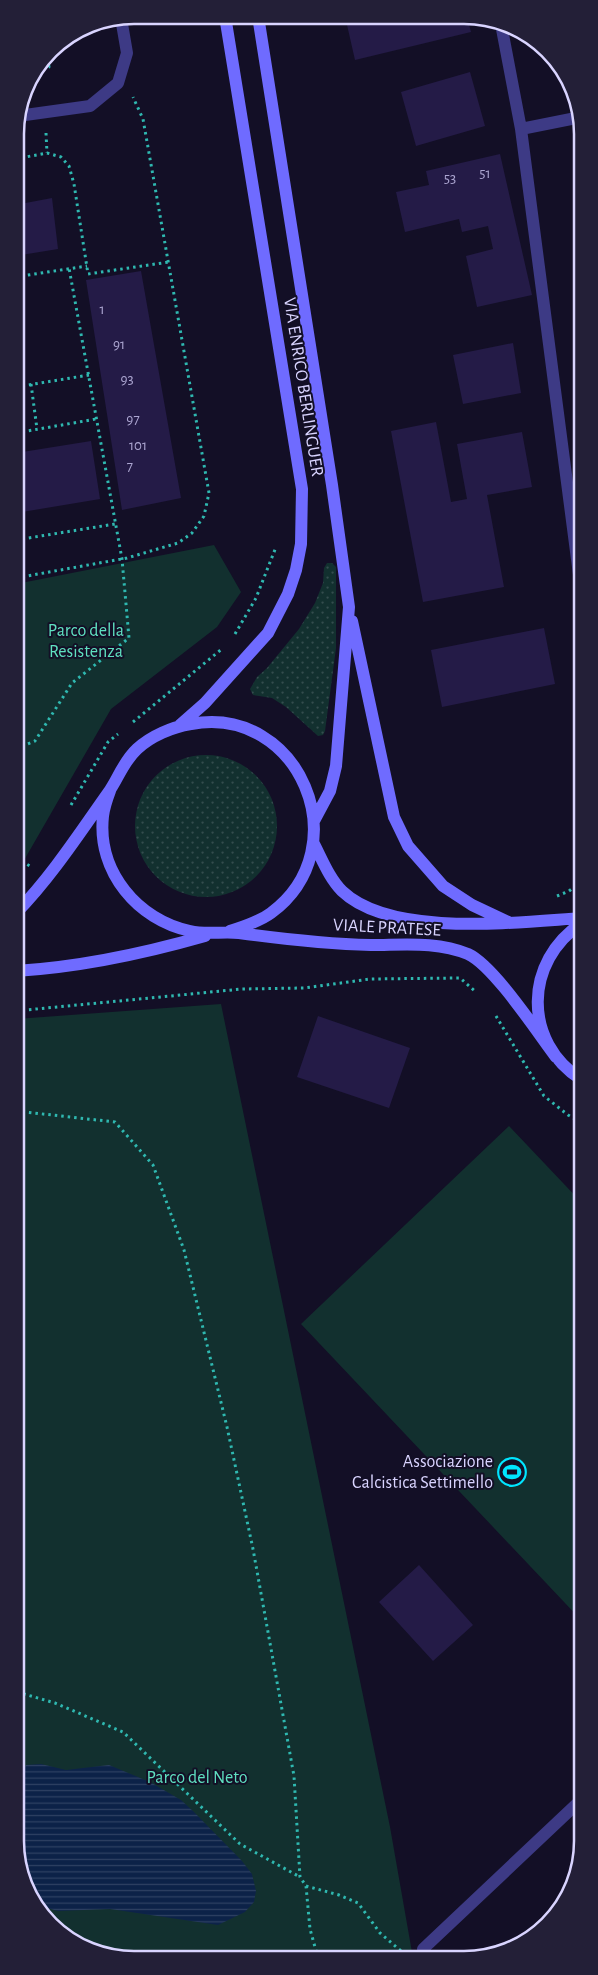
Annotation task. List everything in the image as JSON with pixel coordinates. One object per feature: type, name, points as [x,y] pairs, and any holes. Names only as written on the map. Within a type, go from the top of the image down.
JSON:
[{"type":"main road","name":"VIA ENRICO BERLINGUER","points":[[180,726],[205,702],[268,633],[288,594],[296,570],[302,535],[302,489],[227,24]]},
{"type":"main road","name":"VIA ENRICO BERLINGUER","points":[[259,24],[349,607],[394,818],[408,846],[443,886],[472,905],[508,922]]},
{"type":"main road","name":"VIA ENRICO BERLINGUER","points":[[314,821],[330,790],[336,766],[349,607]]},
{"type":"main road","name":"VIALE PRATESE","points":[[24,905],[36,892],[110,791],[121,769],[137,749],[157,735],[180,726],[200,722],[222,722],[242,727],[273,744],[293,763],[304,780],[311,800],[314,821],[313,842],[308,863],[299,882],[271,913],[253,923],[224,932],[105,962],[59,969],[24,971]]},
{"type":"main road","name":"VIALE PRATESE","points":[[110,791],[103,816],[104,843],[111,869],[125,892],[143,911],[166,924],[192,932],[224,932],[299,941],[369,945],[438,945],[469,955],[493,975],[556,1057]]},
{"type":"main road","name":"VIALE PRATESE","points":[[313,842],[330,876],[342,891],[373,911],[400,919],[443,923],[574,918]]},
{"type":"main road","points":[[574,928],[568,932],[550,953],[540,979],[537,1006],[542,1033],[556,1057],[574,1075]]},
{"type":"street","points":[[26,115],[90,106],[118,83],[127,53],[122,25]]},
{"type":"street","points":[[501,30],[521,129],[574,536]]},
{"type":"street","points":[[521,129],[573,119]]},
{"type":"street","points":[[423,1949],[574,1806]]},
{"type":"path","points":[[24,577],[122,559],[178,543],[192,533],[204,516],[209,493],[143,119],[122,71]]},
{"type":"path","points":[[24,157],[47,153],[61,157],[69,166],[74,184],[88,274],[169,262]]},
{"type":"path","points":[[24,276],[86,266]]},
{"type":"path","points":[[24,746],[36,741],[72,683],[128,638],[122,559],[70,268]]},
{"type":"path","points":[[24,385],[88,375]]},
{"type":"path","points":[[31,384],[37,429]]},
{"type":"path","points":[[24,431],[96,419]]},
{"type":"path","points":[[24,539],[115,524]]},
{"type":"path","points":[[232,640],[256,598],[276,545]]},
{"type":"path","points":[[166,694],[225,646]]},
{"type":"path","points":[[24,862],[33,867]]},
{"type":"path","points":[[551,899],[574,888]]},
{"type":"path","points":[[24,1009],[242,989],[304,988],[370,979],[460,978],[482,997]]},
{"type":"path","points":[[492,1011],[544,1096],[574,1118]]},
{"type":"path","points":[[24,1112],[115,1122],[153,1166],[184,1250],[227,1427],[251,1540],[294,1776],[300,1877]]},
{"type":"path","points":[[24,1694],[55,1703],[123,1732],[240,1844],[300,1877],[306,1886],[310,1928],[316,1951]]},
{"type":"path","points":[[306,1886],[339,1895],[358,1903],[380,1932],[401,1951]]},
{"type":"path","points":[[409,1951],[423,1949]]},
{"type":"green space","name":"Parco della Resistenza","points":[[214,545],[241,592],[217,627],[111,709],[24,860],[24,582]]},
{"type":"green space","points":[[327,563],[332,563],[336,567],[336,648],[325,731],[323,735],[318,736],[286,707],[272,698],[253,695],[250,689],[257,677],[267,668],[299,629],[315,603],[323,583],[324,568]]},
{"type":"green space","points":[[206,755],[220,756],[233,760],[246,767],[256,776],[265,786],[272,799],[276,812],[276,840],[272,853],[265,866],[256,876],[246,885],[233,892],[220,896],[206,897],[192,896],[179,892],[166,885],[156,876],[147,866],[140,853],[136,840],[135,826],[136,812],[140,799],[147,786],[156,776],[166,767],[179,760],[192,756]]},
{"type":"green space","name":"Parco del Neto","points":[[221,1004],[390,1827],[412,1951],[127,1951],[112,1949],[85,1940],[67,1928],[56,1919],[35,1890],[26,1863],[24,1848],[24,1018]]},
{"type":"green space","name":"Associazione Calcistica Settimello","points":[[509,1126],[574,1195],[574,1613],[301,1324]]},
{"type":"water","points":[[41,1764],[66,1770],[109,1765],[150,1782],[181,1800],[242,1861],[252,1874],[256,1891],[254,1902],[245,1912],[218,1925],[110,1909],[58,1911],[47,1908],[35,1890],[26,1863],[24,1848],[24,1769],[26,1765]]},
{"type":"building","points":[[347,24],[469,24],[471,32],[355,60]]},
{"type":"building","points":[[470,72],[485,126],[416,146],[401,92]]},
{"type":"building","points":[[500,154],[532,295],[477,307],[466,256],[493,249],[488,226],[462,232],[459,219],[405,232],[396,192],[429,185],[426,171]]},
{"type":"building","points":[[52,198],[58,249],[24,255],[24,203]]},
{"type":"building","points":[[141,271],[181,498],[122,510],[86,280]]},
{"type":"building","points":[[513,343],[521,393],[463,404],[453,355]]},
{"type":"building","points":[[436,422],[451,502],[467,499],[457,444],[522,432],[532,487],[487,495],[504,587],[423,602],[391,431]]},
{"type":"building","points":[[91,441],[100,499],[24,512],[24,452]]},
{"type":"building","points":[[544,628],[555,684],[442,707],[431,650]]},
{"type":"building","points":[[318,1016],[410,1048],[389,1108],[297,1077]]},
{"type":"building","points":[[419,1565],[473,1625],[433,1661],[379,1602]]},
{"type":"place","name":"Associazione Calcistica Settimello","points":[[512,1472]]}]
